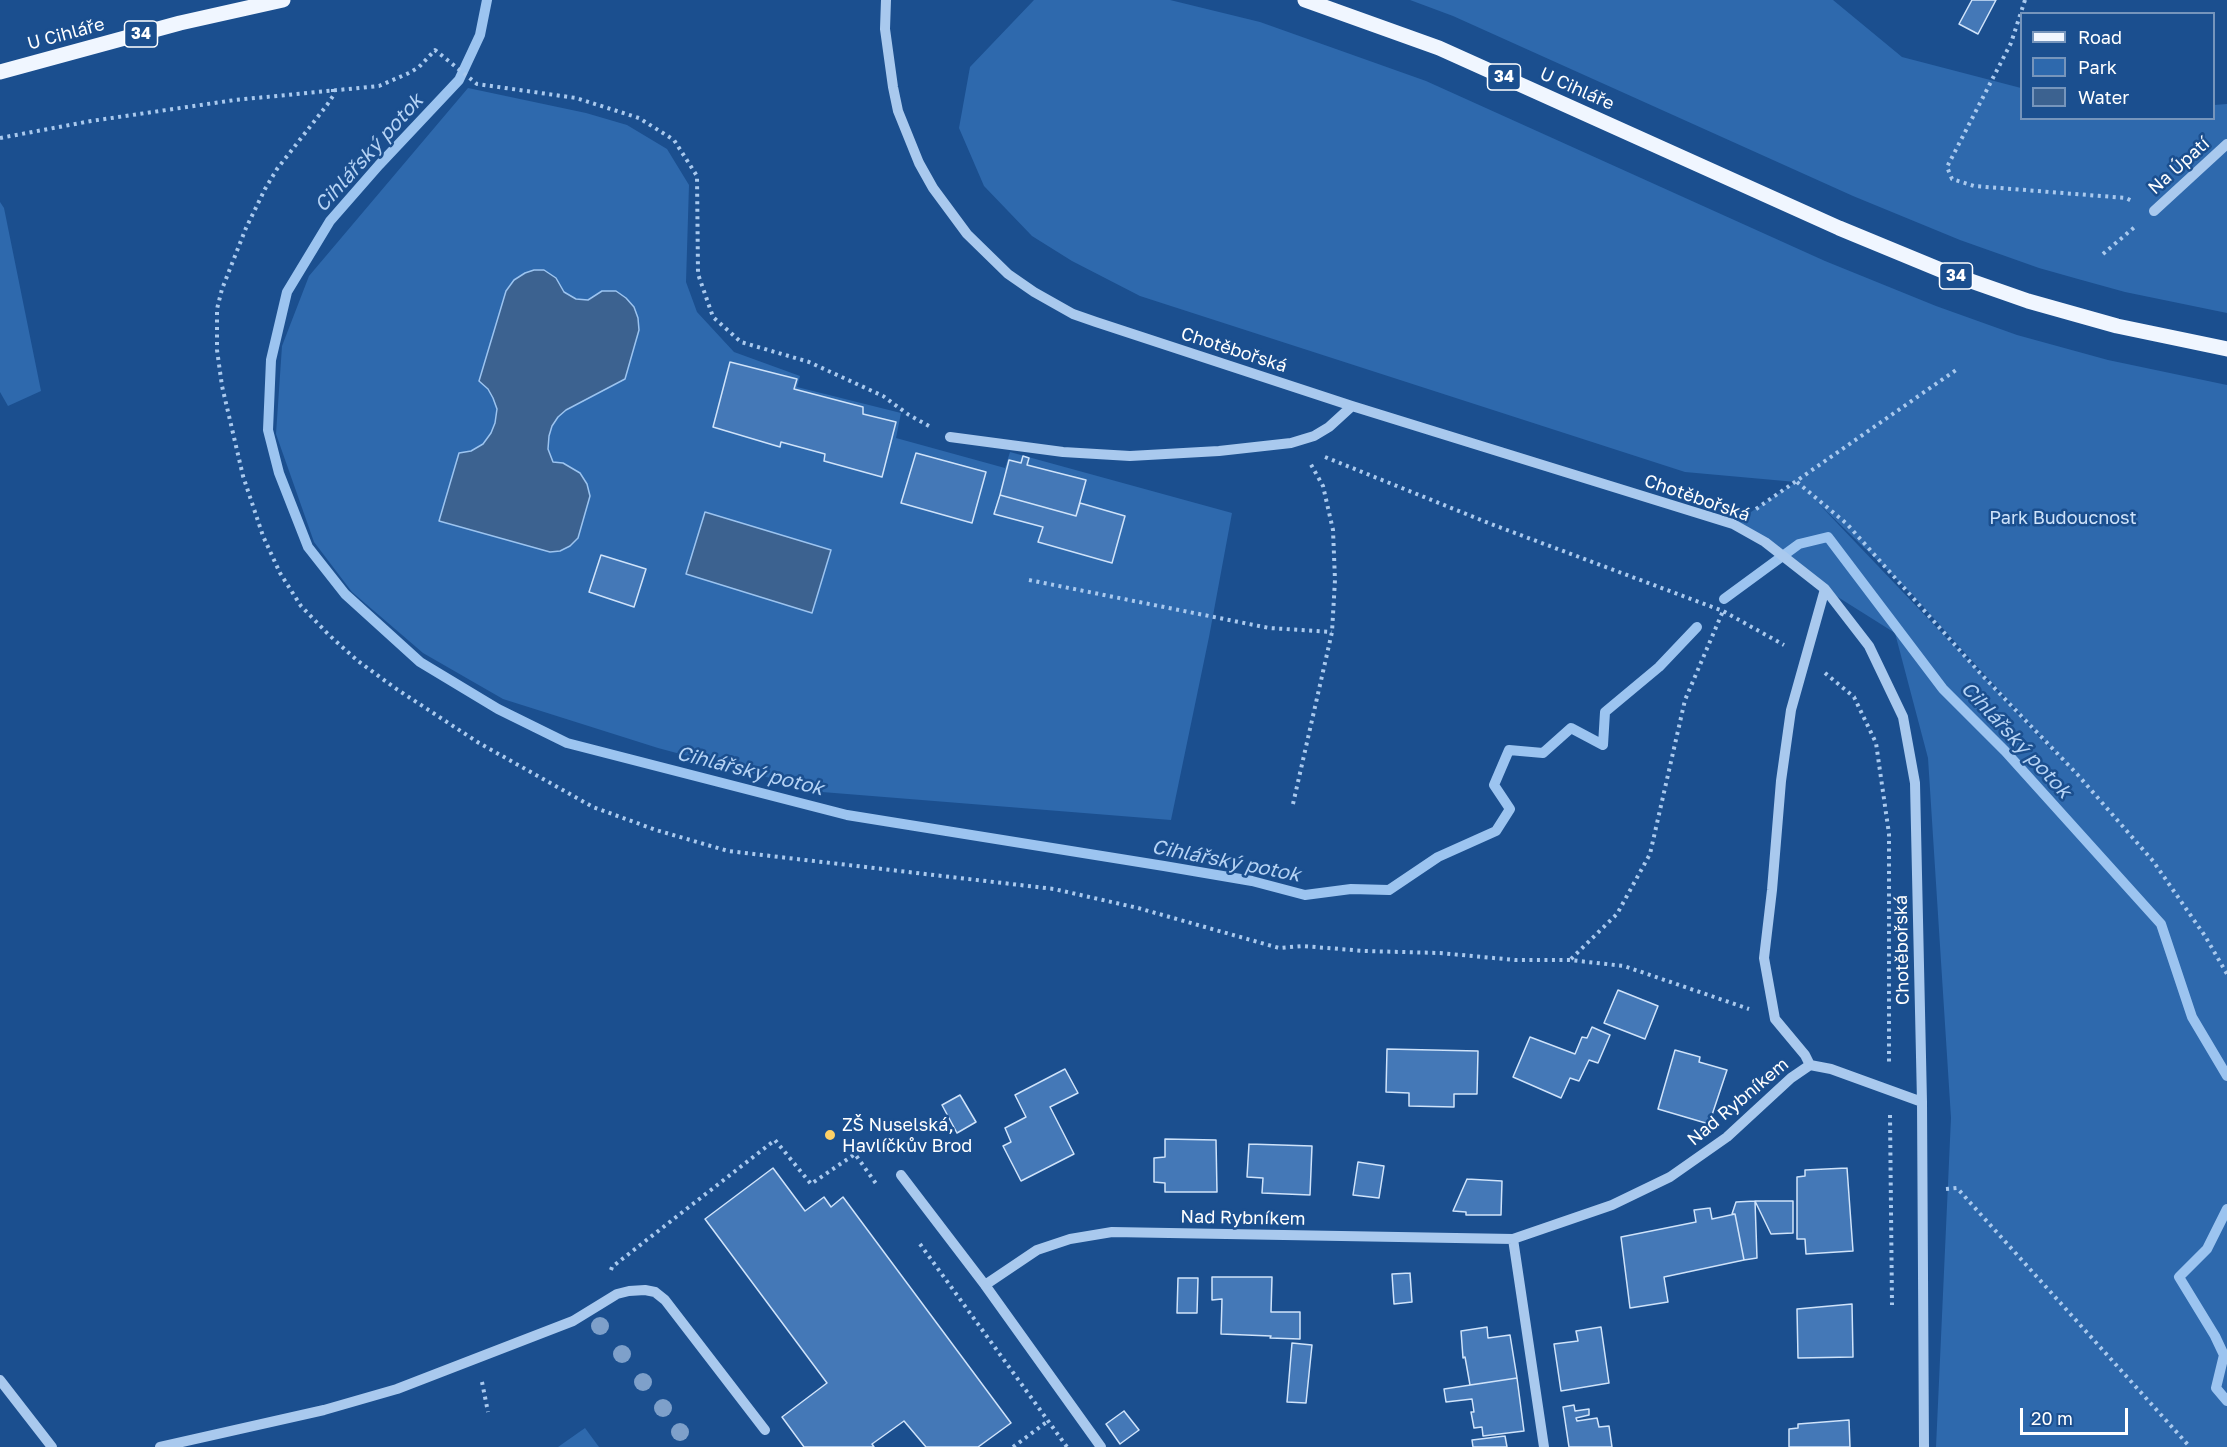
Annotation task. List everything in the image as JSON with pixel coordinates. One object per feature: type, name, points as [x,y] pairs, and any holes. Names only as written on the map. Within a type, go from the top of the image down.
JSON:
[{"type":"main road","name":"U Cihláře","points":[[0,72],[180,23],[283,0]]},
{"type":"main road","name":"U Cihláře","points":[[1305,0],[1439,48],[1839,228],[1921,262],[1993,289],[2117,326],[2227,349]]},
{"type":"street","name":"Chotěbořská","points":[[886,0],[888,60],[898,111],[909,141],[933,188],[967,234],[1008,274],[1034,292],[1073,314],[1352,406],[1733,524],[1764,542],[1825,589],[1869,646],[1903,717],[1915,783],[1922,1102],[1924,1447]]},
{"type":"street","name":"Na Úpatí","points":[[2154,211],[2227,144]]},
{"type":"street","points":[[950,437],[1063,452],[1130,456],[1219,451],[1291,443],[1314,436],[1352,406]]},
{"type":"street","points":[[1810,1065],[1805,1055],[1775,1018],[1764,958],[1781,781],[1791,710],[1825,589]]},
{"type":"street","name":"Nad Rybníkem","points":[[985,1285],[1037,1250],[1070,1239],[1112,1232],[1513,1239],[1612,1205],[1670,1177],[1727,1137],[1791,1078],[1810,1065],[1831,1069],[1922,1102]]},
{"type":"street","points":[[901,1176],[985,1285],[1101,1447]]},
{"type":"street","points":[[1513,1239],[1544,1447]]},
{"type":"street","points":[[160,1447],[324,1410],[398,1389],[573,1321],[629,1291],[645,1290],[665,1300],[765,1430]]},
{"type":"street","points":[[0,1380],[52,1447]]},
{"type":"path","points":[[2020,15],[2011,43],[1947,167],[1952,179],[1974,186],[2126,198],[2154,211],[2103,254]]},
{"type":"path","points":[[0,138],[91,121],[235,100],[379,86],[394,81],[419,67],[435,50],[477,84],[576,98],[639,118],[674,140],[697,176],[698,274],[713,317],[741,342],[809,362],[873,391],[909,415],[950,437]]},
{"type":"path","points":[[333,89],[333,96],[327,105],[277,169],[265,189],[246,228],[222,289],[217,309],[216,350],[222,386],[243,476],[262,536],[280,573],[301,606],[358,661],[479,743],[593,807],[656,830],[728,851],[1054,889],[1138,908],[1279,948],[1303,946],[1364,951],[1440,953],[1515,960],[1570,960],[1624,966],[1775,1018]]},
{"type":"path","points":[[1733,524],[1797,482],[1956,370]]},
{"type":"path","points":[[1291,443],[1491,524],[1723,611],[1807,658],[1854,697],[1876,743],[1889,834],[1892,1305]]},
{"type":"path","points":[[1291,443],[1310,462],[1323,486],[1333,530],[1335,580],[1332,632],[1293,804]]},
{"type":"path","points":[[1797,482],[1847,524],[1980,673],[2077,774],[2153,861],[2205,936],[2227,974]]},
{"type":"path","points":[[1029,580],[1269,628],[1332,632]]},
{"type":"path","points":[[1570,960],[1617,914],[1650,854],[1685,700],[1723,611]]},
{"type":"path","points":[[603,1303],[612,1267],[775,1140],[811,1184],[855,1154],[880,1189]]},
{"type":"path","points":[[1923,1192],[1957,1188],[2190,1447]]},
{"type":"path","points":[[915,1237],[1067,1447]]},
{"type":"path","points":[[480,1373],[488,1412]]},
{"type":"path","points":[[1013,1447],[1048,1421]]},
{"type":"green space","name":"Park Budoucnost","points":[[1034,0],[1170,0],[1260,22],[1426,81],[1825,261],[1936,306],[2017,335],[2108,360],[2227,385],[2227,1447],[1936,1447],[1951,1118],[1928,758],[1895,633],[1825,589],[1733,524],[1796,482],[1685,472],[1140,296],[1072,261],[1032,236],[984,186],[959,128],[970,67]],"holes":[[[1817,502],[1912,594],[2086,787]]]},
{"type":"green space","points":[[1410,0],[1833,0],[1902,57],[2020,88],[2020,120],[2215,120],[2215,105],[2227,104],[2227,313],[2125,292],[2039,268],[1960,240],[1853,196],[1453,16]]},
{"type":"green space","points":[[468,88],[586,113],[627,125],[667,149],[689,185],[686,282],[697,312],[734,352],[800,376],[797,387],[901,413],[896,438],[1005,468],[1010,452],[1232,513],[1171,820],[822,792],[658,748],[503,699],[423,653],[352,592],[314,542],[276,434],[282,346],[309,276]]},
{"type":"green space","points":[[0,202],[4,208],[41,391],[8,406],[0,392]]},
{"type":"green space","points":[[585,1428],[599,1447],[558,1447]]},
{"type":"water","points":[[534,270],[544,270],[556,278],[564,292],[576,299],[588,300],[602,291],[616,291],[634,307],[639,330],[625,379],[566,410],[552,426],[548,449],[553,462],[563,463],[580,473],[587,484],[590,496],[578,538],[570,546],[560,551],[550,552],[439,521],[459,453],[471,451],[483,444],[495,423],[497,409],[493,398],[488,389],[479,381],[506,291],[514,280]]},
{"type":"water","points":[[705,512],[831,550],[812,613],[686,574]]},
{"type":"building","points":[[1972,0],[1996,0],[1978,34],[1959,24]]},
{"type":"building","points":[[730,362],[797,379],[794,389],[863,407],[863,414],[896,422],[882,477],[824,461],[825,454],[781,442],[780,447],[713,427]]},
{"type":"building","points":[[916,453],[986,472],[972,523],[901,503]]},
{"type":"building","points":[[1023,456],[1029,458],[1027,465],[1086,480],[1076,516],[1000,495],[1009,460],[1021,463]]},
{"type":"building","points":[[1000,495],[1076,516],[1080,503],[1125,516],[1112,563],[1038,542],[1043,527],[994,514]]},
{"type":"building","points":[[601,555],[646,569],[634,607],[589,592]]},
{"type":"building","points":[[1618,990],[1658,1006],[1645,1039],[1604,1023]]},
{"type":"building","points":[[1592,1027],[1610,1035],[1598,1063],[1589,1060],[1579,1081],[1570,1078],[1561,1098],[1513,1077],[1530,1037],[1575,1054],[1582,1037],[1587,1038]]},
{"type":"building","points":[[1387,1049],[1478,1051],[1477,1094],[1454,1094],[1454,1107],[1409,1106],[1409,1093],[1386,1092]]},
{"type":"building","points":[[1675,1050],[1700,1057],[1699,1062],[1727,1070],[1709,1124],[1658,1109]]},
{"type":"building","points":[[1065,1069],[1078,1093],[1050,1107],[1074,1154],[1021,1181],[1003,1146],[1011,1142],[1005,1128],[1026,1117],[1015,1095]]},
{"type":"building","points":[[960,1095],[976,1122],[957,1133],[942,1105]]},
{"type":"building","points":[[1165,1139],[1216,1140],[1217,1192],[1165,1192],[1165,1183],[1154,1182],[1154,1158],[1165,1157]]},
{"type":"building","points":[[1249,1144],[1312,1146],[1310,1195],[1262,1193],[1263,1178],[1247,1177]]},
{"type":"building","points":[[1358,1162],[1384,1166],[1379,1198],[1353,1195]]},
{"type":"building","points":[[773,1168],[805,1211],[824,1197],[831,1207],[843,1197],[1011,1423],[978,1447],[926,1447],[904,1421],[872,1444],[874,1447],[804,1447],[782,1417],[827,1383],[705,1219]]},
{"type":"building","points":[[1847,1168],[1853,1251],[1806,1254],[1805,1239],[1797,1239],[1797,1177],[1805,1176],[1805,1170]]},
{"type":"building","points":[[1467,1179],[1502,1181],[1501,1215],[1466,1215],[1466,1212],[1453,1211]]},
{"type":"building","points":[[1755,1201],[1793,1201],[1793,1233],[1771,1234]]},
{"type":"building","points":[[1755,1201],[1757,1258],[1744,1260],[1735,1214],[1732,1214],[1736,1202]]},
{"type":"building","points":[[1710,1208],[1712,1219],[1735,1214],[1744,1260],[1664,1277],[1668,1302],[1630,1308],[1621,1237],[1696,1222],[1694,1210]]},
{"type":"building","points":[[1410,1273],[1412,1302],[1394,1304],[1392,1274]]},
{"type":"building","points":[[1212,1277],[1272,1277],[1271,1312],[1300,1312],[1300,1339],[1221,1334],[1222,1299],[1212,1300]]},
{"type":"building","points":[[1178,1278],[1198,1278],[1197,1313],[1177,1313]]},
{"type":"building","points":[[1852,1304],[1853,1357],[1798,1358],[1797,1309]]},
{"type":"building","points":[[1487,1327],[1488,1338],[1510,1335],[1517,1378],[1470,1385],[1465,1357],[1463,1358],[1461,1331]]},
{"type":"building","points":[[1601,1327],[1609,1383],[1561,1391],[1554,1344],[1578,1341],[1576,1331]]},
{"type":"building","points":[[1292,1343],[1312,1345],[1306,1403],[1287,1402]]},
{"type":"building","points":[[1517,1378],[1524,1431],[1483,1436],[1482,1427],[1474,1428],[1471,1412],[1474,1412],[1472,1399],[1446,1402],[1444,1389]]},
{"type":"building","points":[[1574,1405],[1575,1411],[1589,1409],[1589,1415],[1576,1418],[1577,1421],[1597,1418],[1599,1427],[1609,1426],[1612,1447],[1569,1447],[1563,1407]]},
{"type":"building","points":[[1124,1411],[1139,1430],[1120,1444],[1106,1424]]},
{"type":"building","points":[[1849,1420],[1850,1447],[1789,1447],[1789,1429],[1798,1428],[1798,1424]]},
{"type":"building","points":[[1505,1436],[1507,1447],[1473,1447],[1472,1440]]},
{"type":"waterway","name":"Cihlářský potok","points":[[487,0],[480,35],[459,80],[330,221],[287,292],[271,360],[268,430],[279,473],[308,547],[345,594],[420,662],[498,709],[567,743],[847,815],[1252,881],[1305,895],[1351,889],[1389,890],[1438,857],[1496,831],[1510,809],[1494,785],[1509,750],[1543,753],[1571,728],[1603,745],[1605,712],[1659,667],[1697,627]]},
{"type":"waterway","name":"Cihlářský potok","points":[[1724,599],[1799,544],[1828,537],[1943,689],[2005,751],[2161,924],[2192,1017],[2227,1076]]},
{"type":"waterway","name":"Cihlářský potok","points":[[2227,1209],[2207,1249],[2179,1277],[2224,1355],[2216,1388],[2227,1401]]},
{"type":"place","name":"ZŠ Nuselská, Havlíčkův Brod","points":[[830,1135]]}]
